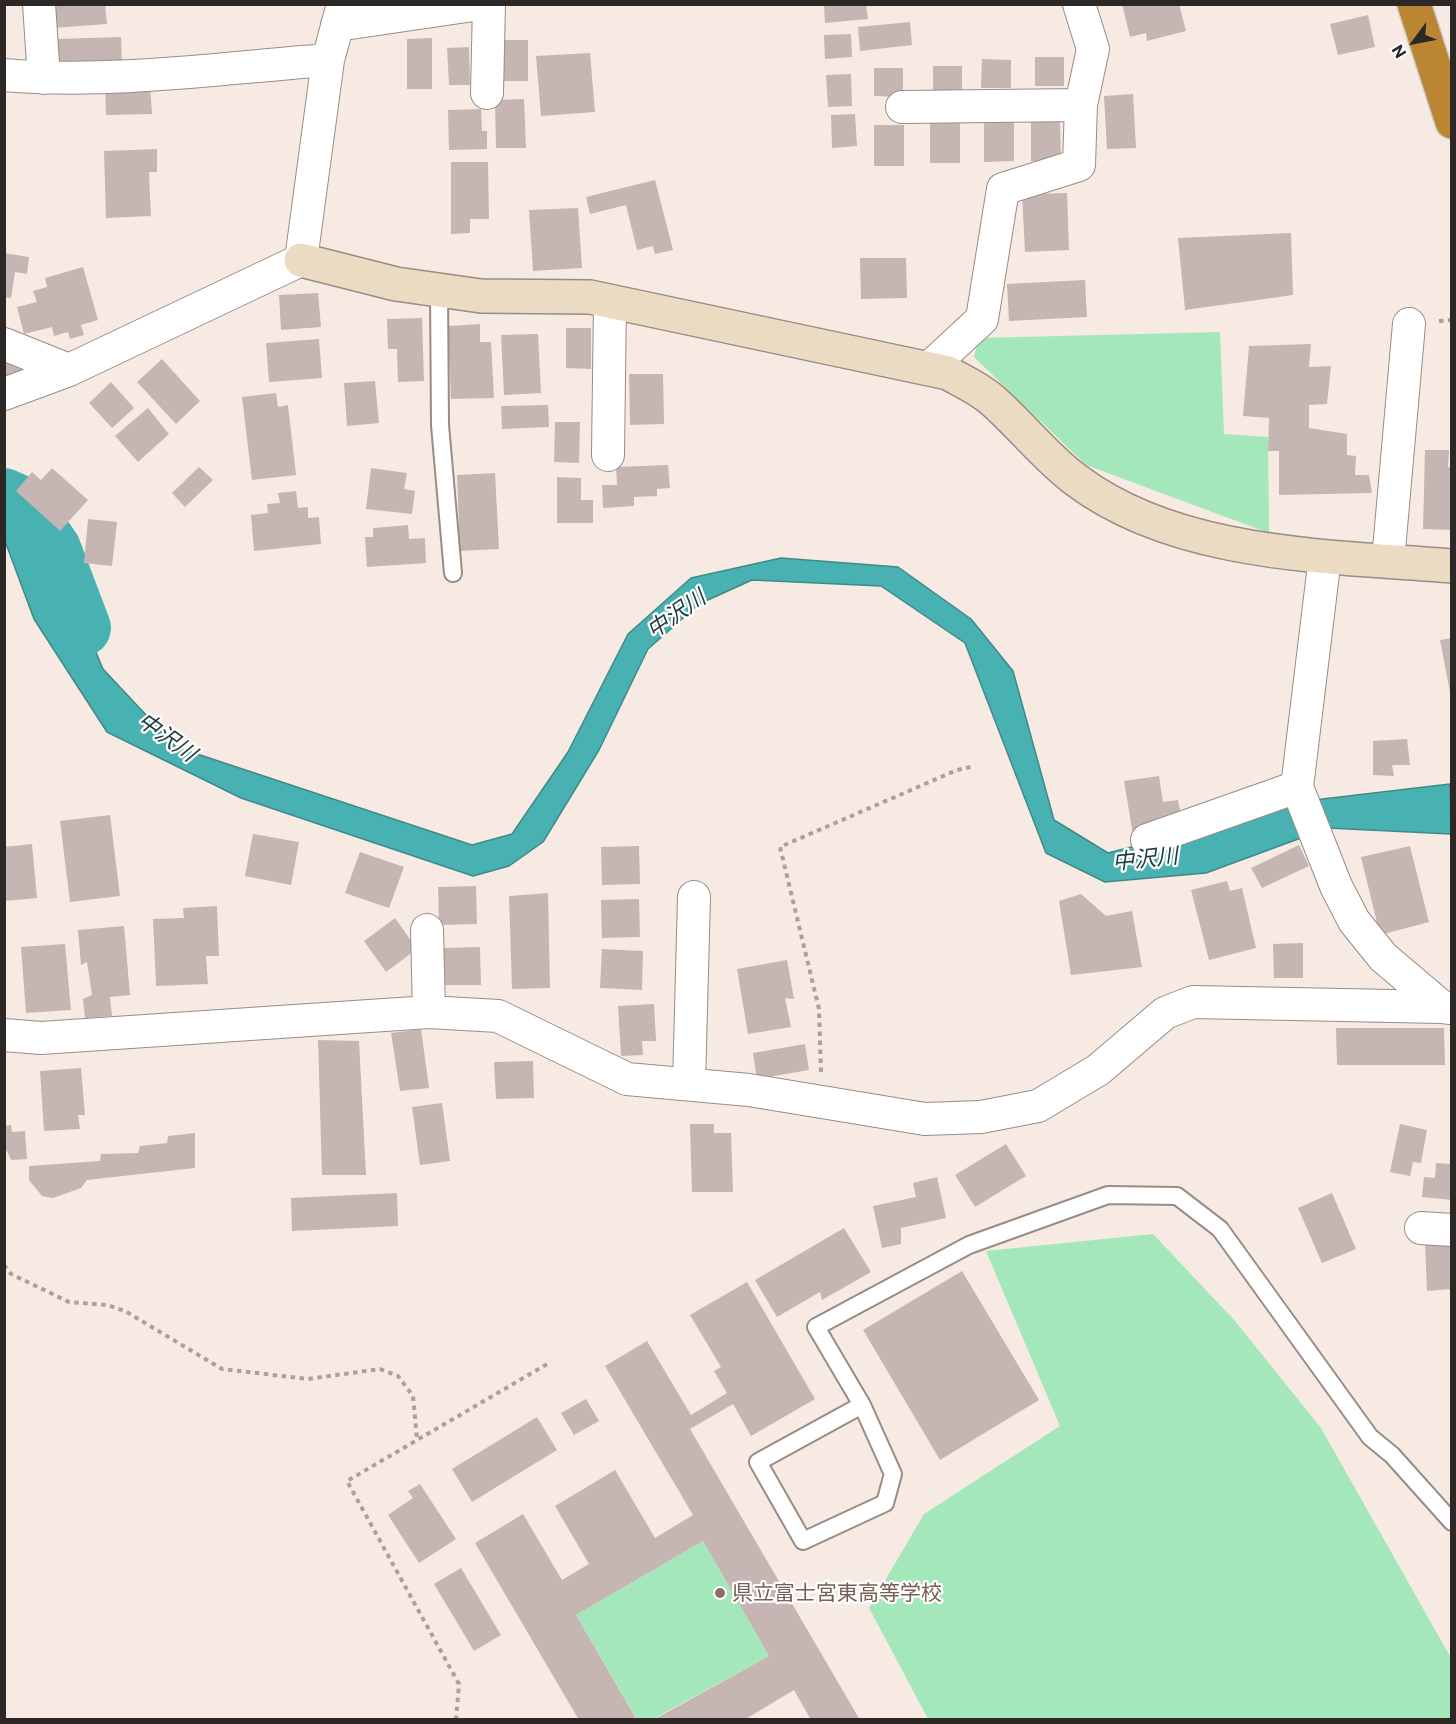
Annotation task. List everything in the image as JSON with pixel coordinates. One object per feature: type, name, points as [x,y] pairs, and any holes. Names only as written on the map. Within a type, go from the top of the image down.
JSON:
[{"type":"highway","points":[[1414,4],[1452,122]]},
{"type":"street","points":[[39,4],[44,78]]},
{"type":"street","points":[[300,260],[328,60],[340,15],[480,4]]},
{"type":"street","points":[[487,93],[489,4]]},
{"type":"street","points":[[928,369],[982,319],[1003,189],[1079,165],[1081,105],[1093,49],[1079,4]]},
{"type":"street","points":[[4,75],[44,78],[129,75],[328,60]]},
{"type":"street","points":[[902,107],[1081,105]]},
{"type":"street","points":[[4,394],[69,370],[300,260],[396,284],[481,296],[590,297],[948,373],[988,397],[1075,480],[1116,505],[1159,524],[1220,540],[1325,557],[1452,566]]},
{"type":"street","points":[[608,454],[610,301]]},
{"type":"street","points":[[1388,561],[1408,324]]},
{"type":"street","points":[[4,344],[69,370]]},
{"type":"street","points":[[1325,557],[1297,787],[1336,886],[1354,921],[1383,957],[1447,1008]]},
{"type":"street","points":[[1147,840],[1297,787]]},
{"type":"street","points":[[689,1084],[694,897]]},
{"type":"street","points":[[427,930],[429,1012]]},
{"type":"street","points":[[4,1035],[41,1038],[429,1012],[498,1016],[627,1079],[749,1090],[925,1119],[981,1117],[1038,1106],[1098,1070],[1165,1013],[1193,1002],[1447,1008]]},
{"type":"lane","points":[[439,290],[441,425],[453,573]]},
{"type":"lane","points":[[862,1405],[758,1462],[803,1541],[885,1503],[893,1474],[862,1405],[816,1327],[969,1245],[1108,1195],[1177,1196],[1220,1229],[1370,1437],[1392,1455],[1452,1522]]},
{"type":"path","points":[[822,1102],[819,1009],[780,847],[957,770],[975,766]]},
{"type":"path","points":[[4,1265],[11,1274],[69,1302],[107,1305],[125,1311],[222,1369],[308,1379],[380,1369],[398,1376],[413,1396],[417,1439]]},
{"type":"path","points":[[456,1719],[459,1684],[347,1481],[549,1363]]},
{"type":"green space","points":[[1220,332],[1224,434],[1268,437],[1269,533],[1086,465],[974,357],[979,338]]},
{"type":"green space","points":[[1153,1234],[1235,1321],[1321,1428],[1451,1658],[1451,1719],[928,1719],[869,1608],[924,1514],[1060,1426],[986,1251]]},
{"type":"green space","points":[[703,1541],[769,1656],[653,1719],[637,1719],[576,1615]]},
{"type":"water","points":[[4,496],[56,557],[103,669],[176,747],[472,845],[512,834],[568,752],[628,634],[691,578],[781,558],[898,567],[971,619],[1013,671],[1054,820],[1108,853],[1314,800],[1450,784],[1451,834],[1328,828],[1206,873],[1105,882],[1046,853],[965,643],[881,586],[752,580],[699,604],[648,649],[599,750],[543,842],[509,866],[473,876],[241,798],[107,732],[34,619],[5,541]]},
{"type":"building","points":[[51,4],[105,4],[107,24],[53,28]]},
{"type":"building","points":[[824,4],[866,4],[868,19],[825,23]]},
{"type":"building","points":[[1122,4],[1179,4],[1186,31],[1147,41],[1146,33],[1130,37]]},
{"type":"building","points":[[1368,15],[1375,47],[1338,55],[1330,24]]},
{"type":"building","points":[[910,22],[912,45],[860,51],[858,27]]},
{"type":"building","points":[[851,34],[852,57],[825,59],[824,35]]},
{"type":"building","points":[[121,37],[122,65],[57,67],[56,39]]},
{"type":"building","points":[[432,38],[432,89],[407,89],[407,39]]},
{"type":"building","points":[[502,40],[528,40],[528,81],[502,81]]},
{"type":"building","points":[[469,47],[470,85],[449,85],[447,48]]},
{"type":"building","points":[[590,53],[595,112],[541,116],[536,56]]},
{"type":"building","points":[[1035,57],[1064,57],[1064,86],[1035,86]]},
{"type":"building","points":[[982,59],[1011,60],[1011,88],[981,88]]},
{"type":"building","points":[[933,66],[962,66],[962,95],[933,94]]},
{"type":"building","points":[[874,68],[903,68],[903,97],[874,96]]},
{"type":"building","points":[[851,74],[852,106],[828,107],[826,75]]},
{"type":"building","points":[[105,85],[150,86],[152,114],[106,115]]},
{"type":"building","points":[[1133,94],[1136,148],[1107,149],[1104,96]]},
{"type":"building","points":[[524,99],[526,148],[496,148],[495,100]]},
{"type":"building","points":[[481,109],[482,131],[487,131],[487,149],[449,150],[448,110]]},
{"type":"building","points":[[855,114],[857,146],[832,148],[831,115]]},
{"type":"building","points":[[984,121],[1014,121],[1014,161],[984,162]]},
{"type":"building","points":[[1031,121],[1060,121],[1061,161],[1031,161]]},
{"type":"building","points":[[930,122],[960,122],[960,163],[930,163]]},
{"type":"building","points":[[874,125],[904,125],[904,166],[874,166]]},
{"type":"building","points":[[157,149],[157,172],[149,172],[151,216],[106,218],[104,151]]},
{"type":"building","points":[[451,162],[488,162],[489,219],[470,219],[470,233],[451,234]]},
{"type":"building","points":[[655,180],[673,250],[655,254],[653,246],[637,250],[626,205],[590,214],[586,197]]},
{"type":"building","points":[[1067,193],[1069,250],[1025,252],[1022,194]]},
{"type":"building","points":[[578,208],[582,268],[533,271],[529,210]]},
{"type":"building","points":[[1291,233],[1293,295],[1185,310],[1178,238]]},
{"type":"building","points":[[4,253],[29,257],[27,274],[15,272],[11,298],[4,297]]},
{"type":"building","points":[[860,258],[906,258],[907,298],[861,299]]},
{"type":"building","points":[[83,267],[98,320],[81,325],[84,335],[70,339],[68,332],[54,336],[52,327],[24,334],[17,307],[37,302],[33,291],[47,287],[45,278]]},
{"type":"building","points":[[1085,280],[1087,317],[1009,321],[1007,284]]},
{"type":"building","points":[[318,293],[321,327],[281,330],[279,295]]},
{"type":"building","points":[[422,318],[424,381],[398,382],[397,349],[388,349],[387,319]]},
{"type":"building","points":[[480,324],[480,342],[491,342],[494,398],[451,399],[448,326]]},
{"type":"building","points":[[566,328],[591,328],[591,369],[566,368]]},
{"type":"building","points":[[538,334],[541,393],[504,395],[501,335]]},
{"type":"building","points":[[319,339],[322,378],[269,382],[266,343]]},
{"type":"building","points":[[1311,344],[1309,367],[1331,366],[1327,404],[1309,405],[1309,428],[1347,434],[1347,455],[1356,456],[1355,475],[1369,475],[1372,493],[1279,495],[1279,451],[1268,451],[1269,418],[1243,416],[1249,346]]},
{"type":"building","points":[[4,355],[34,374],[4,384]]},
{"type":"building","points":[[162,359],[200,401],[176,424],[137,382]]},
{"type":"building","points":[[629,374],[663,374],[664,424],[630,425]]},
{"type":"building","points":[[375,381],[379,423],[347,426],[344,383]]},
{"type":"building","points":[[111,382],[134,408],[112,428],[89,403]]},
{"type":"building","points":[[276,393],[278,407],[288,405],[296,475],[252,480],[242,397]]},
{"type":"building","points":[[548,405],[549,427],[502,429],[501,406]]},
{"type":"building","points":[[148,408],[169,434],[138,462],[115,436]]},
{"type":"building","points":[[555,422],[580,422],[579,463],[554,462]]},
{"type":"building","points":[[1425,450],[1449,450],[1448,467],[1452,468],[1452,530],[1423,529]]},
{"type":"building","points":[[668,465],[670,488],[657,489],[657,496],[634,497],[634,506],[603,508],[602,485],[617,485],[616,467]]},
{"type":"building","points":[[199,467],[213,480],[185,507],[172,493]]},
{"type":"building","points":[[52,468],[88,500],[60,531],[16,491],[32,472],[41,480]]},
{"type":"building","points":[[371,468],[407,473],[404,489],[415,491],[412,514],[366,509]]},
{"type":"building","points":[[495,473],[499,549],[460,551],[457,475]]},
{"type":"building","points":[[557,477],[581,478],[581,500],[593,500],[593,523],[557,523]]},
{"type":"building","points":[[296,491],[298,508],[308,507],[308,518],[319,517],[321,544],[254,551],[251,515],[268,513],[267,504],[280,503],[278,493]]},
{"type":"building","points":[[88,519],[117,522],[112,566],[84,563]]},
{"type":"building","points":[[408,525],[409,539],[425,538],[426,563],[367,567],[365,537],[373,537],[373,528]]},
{"type":"building","points":[[1452,638],[1452,692],[1450,692],[1440,640]]},
{"type":"building","points":[[1407,739],[1410,765],[1392,765],[1394,776],[1373,775],[1373,741]]},
{"type":"building","points":[[1159,776],[1163,802],[1178,800],[1183,826],[1133,835],[1124,781]]},
{"type":"building","points":[[110,815],[120,896],[70,902],[60,821]]},
{"type":"building","points":[[253,834],[299,842],[291,885],[245,876]]},
{"type":"building","points":[[32,844],[37,898],[4,901],[4,847]]},
{"type":"building","points":[[1299,845],[1309,866],[1262,888],[1251,868]]},
{"type":"building","points":[[639,846],[640,884],[602,885],[601,847]]},
{"type":"building","points":[[1410,846],[1429,922],[1380,935],[1361,857]]},
{"type":"building","points":[[360,852],[404,867],[389,908],[345,893]]},
{"type":"building","points":[[1227,881],[1230,891],[1242,888],[1256,948],[1209,960],[1191,890]]},
{"type":"building","points":[[476,886],[477,924],[439,925],[438,887]]},
{"type":"building","points":[[548,893],[550,988],[512,989],[509,896]]},
{"type":"building","points":[[1081,894],[1106,916],[1132,911],[1142,967],[1071,975],[1059,901]]},
{"type":"building","points":[[639,899],[640,937],[602,938],[601,900]]},
{"type":"building","points":[[217,906],[219,956],[206,956],[208,984],[156,986],[153,919],[184,918],[183,908]]},
{"type":"building","points":[[395,918],[417,949],[386,972],[364,941]]},
{"type":"building","points":[[124,926],[130,995],[110,997],[112,1016],[85,1018],[83,999],[92,995],[87,962],[81,965],[78,930]]},
{"type":"building","points":[[1303,943],[1303,978],[1274,978],[1273,944]]},
{"type":"building","points":[[65,944],[71,1010],[26,1013],[21,947]]},
{"type":"building","points":[[480,947],[481,985],[443,985],[442,948]]},
{"type":"building","points":[[602,949],[643,951],[642,990],[600,988]]},
{"type":"building","points":[[787,960],[794,999],[785,998],[791,1027],[748,1034],[737,969]]},
{"type":"building","points":[[654,1004],[656,1041],[642,1041],[643,1055],[621,1056],[618,1006]]},
{"type":"building","points":[[1336,1028],[1444,1028],[1445,1065],[1337,1065]]},
{"type":"building","points":[[421,1029],[429,1088],[400,1091],[391,1033]]},
{"type":"building","points":[[318,1040],[359,1041],[366,1175],[322,1175]]},
{"type":"building","points":[[805,1044],[809,1070],[757,1079],[753,1053]]},
{"type":"building","points":[[533,1061],[534,1098],[496,1099],[494,1062]]},
{"type":"building","points":[[81,1068],[85,1115],[78,1115],[80,1129],[44,1131],[40,1071]]},
{"type":"building","points":[[442,1103],[450,1161],[420,1165],[412,1107]]},
{"type":"building","points":[[690,1124],[714,1124],[714,1133],[731,1133],[733,1192],[692,1192]]},
{"type":"building","points":[[1400,1124],[1427,1130],[1421,1163],[1413,1162],[1410,1176],[1390,1172]]},
{"type":"building","points":[[11,1125],[12,1132],[25,1131],[27,1159],[11,1160],[7,1151],[4,1152],[4,1126]]},
{"type":"building","points":[[195,1133],[195,1168],[87,1180],[81,1188],[53,1198],[42,1196],[29,1180],[29,1166],[100,1161],[101,1154],[138,1153],[140,1146],[167,1143],[168,1136]]},
{"type":"building","points":[[1006,1144],[1026,1176],[975,1207],[955,1175]]},
{"type":"building","points":[[1436,1163],[1452,1164],[1452,1200],[1422,1197],[1424,1177],[1435,1178]]},
{"type":"building","points":[[937,1177],[946,1218],[901,1228],[901,1244],[882,1248],[873,1206],[916,1197],[913,1183]]},
{"type":"building","points":[[397,1193],[398,1226],[292,1231],[291,1198]]},
{"type":"building","points":[[1332,1193],[1356,1249],[1322,1263],[1298,1208]]},
{"type":"building","points":[[844,1228],[871,1272],[822,1300],[820,1292],[777,1317],[755,1280]]},
{"type":"building","points":[[1452,1240],[1452,1289],[1427,1291],[1425,1241]]},
{"type":"building","points":[[962,1271],[1039,1400],[940,1460],[863,1330]]},
{"type":"building","points":[[747,1282],[815,1399],[751,1436],[733,1404],[690,1429],[860,1720],[811,1720],[794,1690],[744,1720],[653,1720],[769,1656],[703,1541],[576,1615],[637,1720],[579,1720],[475,1543],[523,1514],[562,1580],[589,1564],[555,1506],[615,1470],[655,1538],[693,1515],[605,1366],[647,1341],[691,1415],[727,1393],[714,1371],[721,1367],[690,1315]]},
{"type":"building","points":[[586,1399],[599,1421],[574,1435],[561,1413]]},
{"type":"building","points":[[537,1417],[557,1450],[472,1502],[452,1469]]},
{"type":"building","points":[[420,1484],[456,1539],[419,1563],[388,1515],[413,1498],[408,1491]]},
{"type":"building","points":[[461,1568],[501,1635],[474,1651],[434,1584]]},
{"type":"waterway","name":"中沢川","points":[[4,496],[22,504],[53,549],[83,628]]},
{"type":"place","name":"県立富士宮東高等学校","points":[[720,1593]]}]
